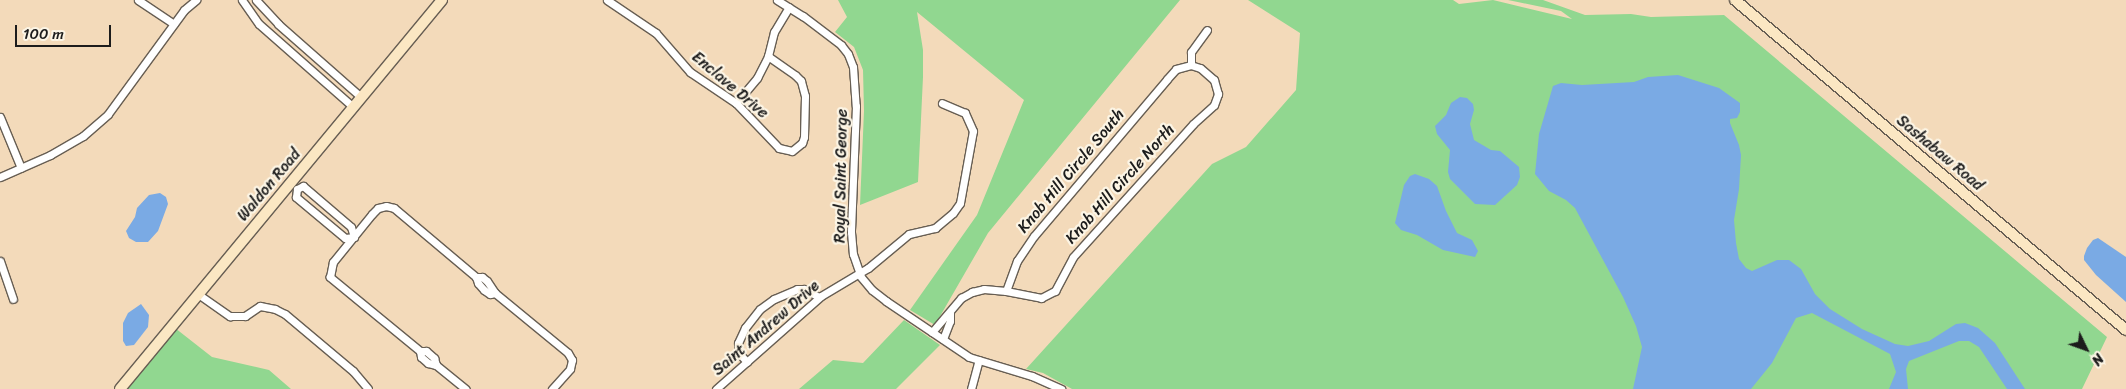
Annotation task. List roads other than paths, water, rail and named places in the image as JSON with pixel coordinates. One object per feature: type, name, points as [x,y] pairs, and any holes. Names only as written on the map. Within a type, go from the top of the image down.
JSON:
[{"type":"main road","name":"Waldon Road","points":[[120,389],[198,294],[293,186],[361,97],[442,0]]},
{"type":"main road","name":"Sashabaw Road","points":[[1735,0],[2126,330]]},
{"type":"street","points":[[138,0],[174,24]]},
{"type":"street","points":[[0,177],[50,156],[83,136],[108,114],[184,10],[196,0]]},
{"type":"street","points":[[242,0],[259,24],[353,107]]},
{"type":"street","points":[[256,0],[278,24],[361,97]]},
{"type":"street","name":"Enclave Drive","points":[[607,0],[656,33],[690,72],[736,104],[779,148],[792,151],[802,143],[806,109],[801,81],[768,56]]},
{"type":"street","name":"Royal Saint George","points":[[777,0],[841,45],[848,54],[853,67],[856,106],[851,232],[853,254],[859,273],[872,290],[969,357],[1040,379],[1061,389]]},
{"type":"street","points":[[736,104],[757,78],[768,56],[774,32],[789,7]]},
{"type":"street","points":[[1191,65],[1190,52],[1207,30]]},
{"type":"street","points":[[294,55],[303,46]]},
{"type":"street","name":"Knob Hill Circle North","points":[[1006,291],[1041,298],[1055,291],[1073,257],[1193,124],[1214,105],[1218,94],[1214,80],[1200,68],[1191,65]]},
{"type":"street","name":"Knob Hill Circle South","points":[[1006,291],[1016,261],[1034,236],[1167,79],[1176,70],[1191,65]]},
{"type":"street","name":"Saint Andrew Drive","points":[[716,389],[819,297],[880,259],[909,234],[935,228],[953,213],[960,203],[973,131],[964,113],[942,103]]},
{"type":"street","points":[[0,117],[21,168]]},
{"type":"street","points":[[293,186],[303,186],[351,227],[354,237],[345,238],[317,215],[296,197],[293,186]]},
{"type":"street","points":[[466,389],[436,365],[428,363],[421,357],[420,351],[330,277],[333,262],[378,208],[394,208],[476,277],[482,277],[487,281],[495,292],[568,353],[572,360],[570,369],[552,389]]},
{"type":"street","points":[[0,260],[13,299]]},
{"type":"street","points":[[747,362],[738,352],[738,343],[745,328],[760,309],[774,299],[797,289],[804,289],[819,297]]},
{"type":"street","points":[[932,332],[961,298],[972,292],[984,289],[1006,291]]},
{"type":"street","points":[[198,294],[230,316],[245,316],[260,306],[275,309],[285,314],[353,372],[368,389]]},
{"type":"street","points":[[943,339],[950,321],[950,312]]},
{"type":"street","points":[[971,389],[979,360]]},
{"type":"water","points":[[1678,75],[1719,88],[1740,103],[1740,112],[1737,118],[1730,119],[1730,123],[1741,155],[1739,189],[1734,220],[1739,259],[1746,268],[1752,271],[1777,260],[1789,260],[1801,269],[1815,294],[1830,309],[1862,329],[1895,344],[1908,346],[1929,341],[1956,324],[1965,323],[1978,328],[1995,343],[2025,389],[2007,389],[1979,347],[1969,341],[1959,341],[1909,361],[1906,369],[1908,389],[1889,389],[1896,372],[1890,354],[1812,313],[1796,318],[1772,363],[1751,389],[1633,389],[1642,347],[1636,326],[1623,297],[1575,208],[1566,200],[1549,191],[1535,174],[1539,134],[1553,86],[1561,83],[1582,85],[1634,82],[1648,77]]},
{"type":"water","points":[[1460,97],[1467,98],[1473,104],[1474,110],[1470,124],[1474,140],[1491,150],[1500,151],[1519,167],[1520,177],[1517,185],[1495,205],[1475,204],[1450,179],[1448,172],[1450,150],[1437,134],[1435,126],[1446,115],[1451,103]]},
{"type":"water","points":[[1415,174],[1429,179],[1437,186],[1446,211],[1457,233],[1472,240],[1478,251],[1475,257],[1443,250],[1417,235],[1401,230],[1395,223],[1404,185],[1410,176]]},
{"type":"water","points":[[160,193],[166,197],[168,204],[158,231],[148,242],[136,242],[129,238],[126,231],[135,217],[137,208],[149,195]]},
{"type":"water","points":[[2098,238],[2126,257],[2126,302],[2096,275],[2084,260],[2087,248],[2093,240]]},
{"type":"water","points":[[141,304],[149,315],[148,327],[134,345],[126,346],[123,341],[123,323],[128,313]]}]
